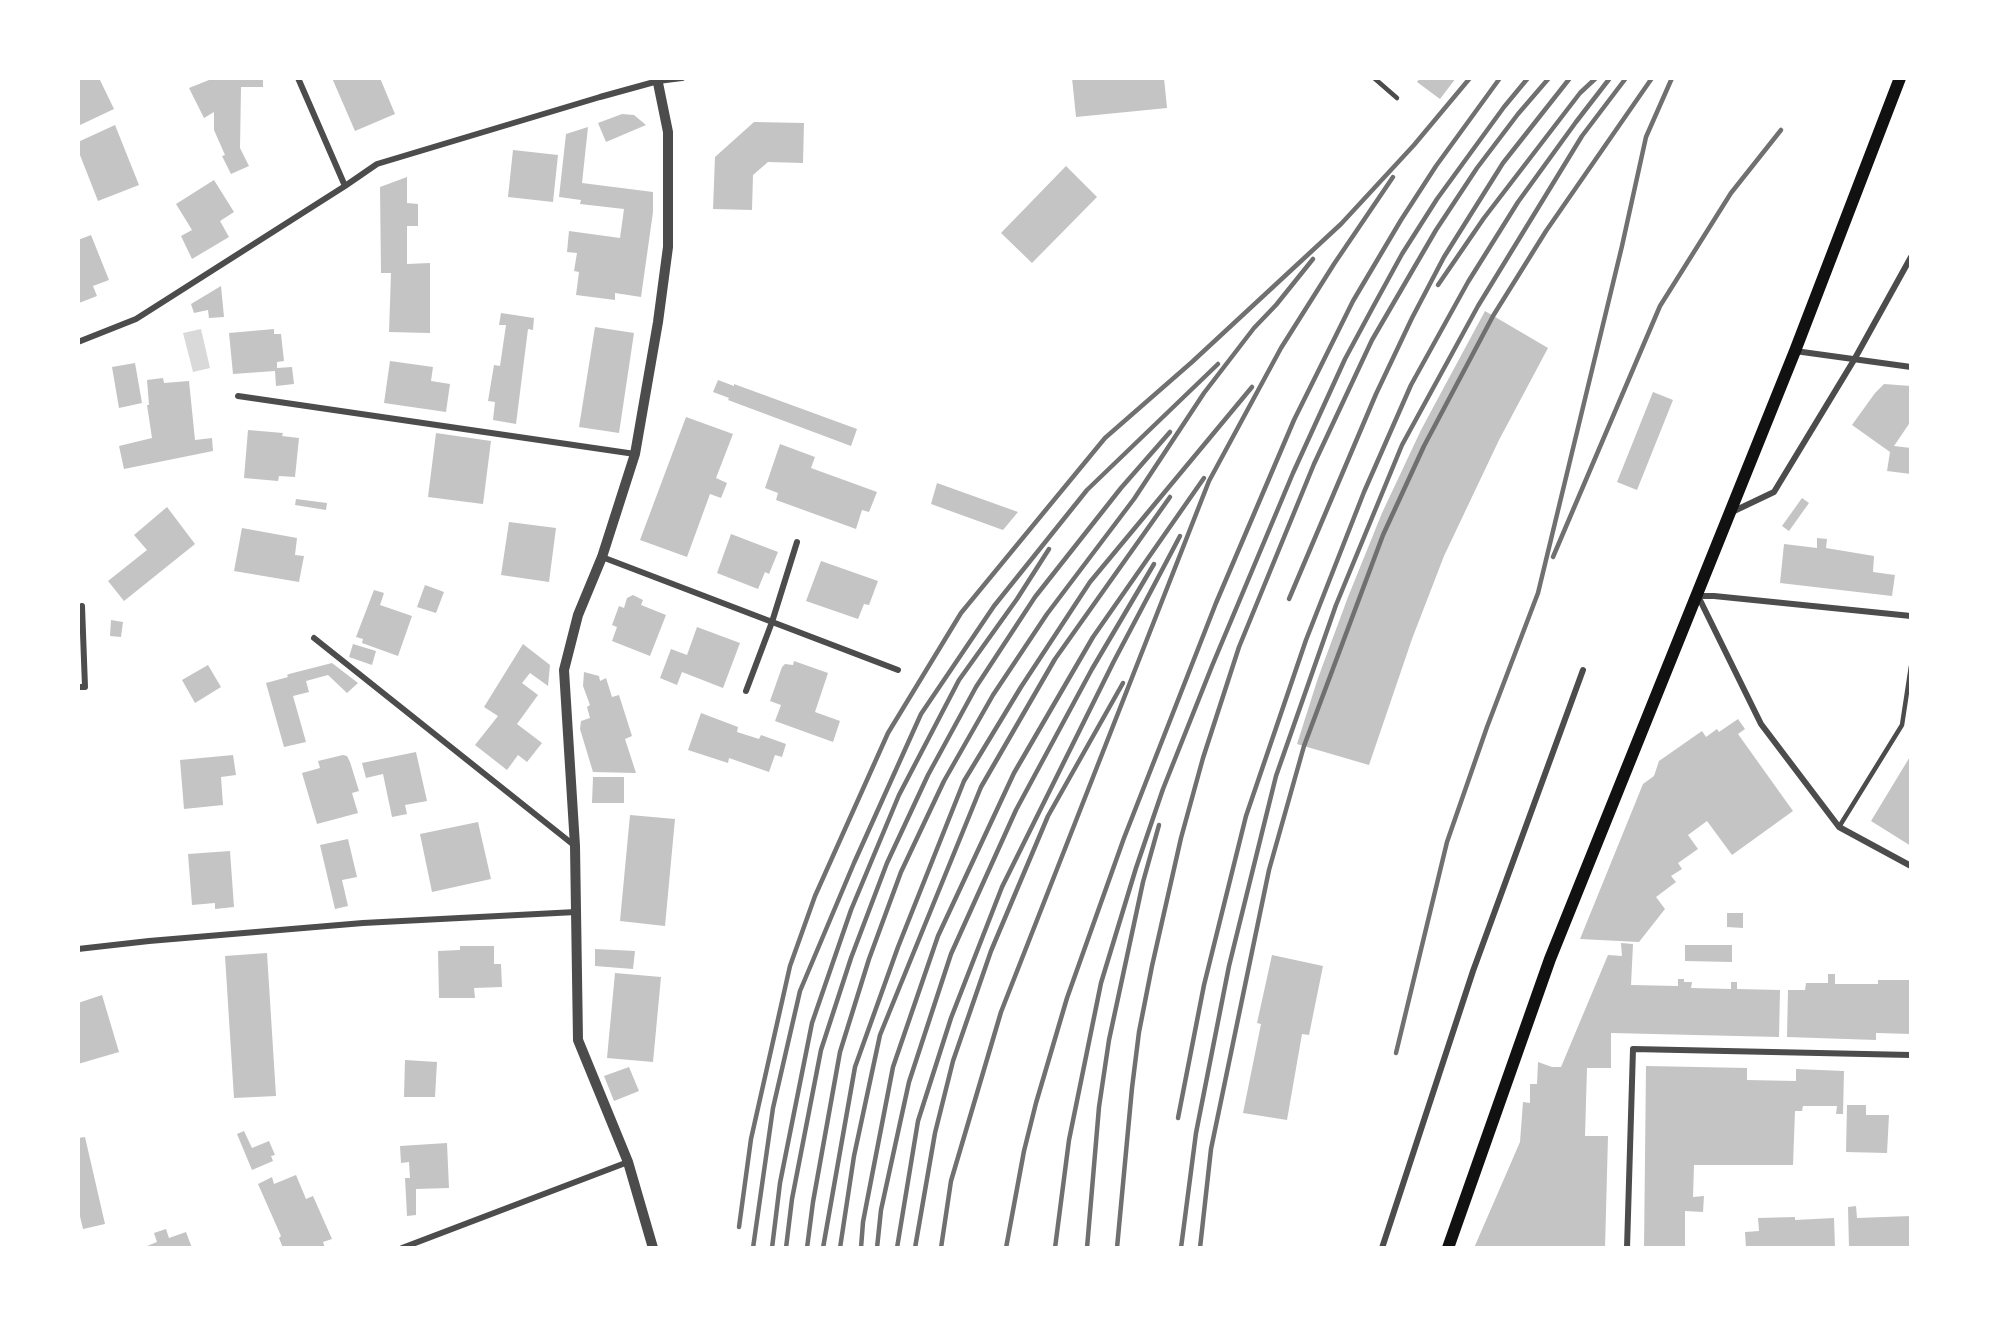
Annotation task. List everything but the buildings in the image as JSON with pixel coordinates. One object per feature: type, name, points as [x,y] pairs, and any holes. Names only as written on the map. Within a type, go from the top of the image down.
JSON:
[{"type":"main road","points":[[1448,1248],[1551,959],[1665,670],[1698,596],[1900,78]]},
{"type":"street","points":[[298,78],[345,186]]},
{"type":"street","points":[[78,342],[136,319],[377,164],[657,80],[682,78]]},
{"type":"street","points":[[653,1248],[628,1162],[578,1040],[575,846],[564,670],[578,615],[603,557],[635,454],[658,322],[668,247],[668,132],[657,80]]},
{"type":"street","points":[[1731,512],[1774,492],[1854,360],[1911,257]]},
{"type":"street","points":[[1795,351],[1911,367]]},
{"type":"street","points":[[238,396],[635,454]]},
{"type":"street","points":[[746,691],[772,622],[797,542]]},
{"type":"street","points":[[603,557],[898,670]]},
{"type":"street","points":[[1911,616],[1698,596],[1761,724],[1839,827],[1911,866]]},
{"type":"street","points":[[78,687],[86,687],[82,606]]},
{"type":"street","points":[[314,638],[575,846]]},
{"type":"street","points":[[1382,1248],[1473,971],[1583,670]]},
{"type":"street","points":[[78,949],[363,923],[576,912]]},
{"type":"street","points":[[1627,1248],[1633,1049],[1911,1055]]},
{"type":"street","points":[[402,1248],[628,1162]]},
{"type":"lane","points":[[1374,78],[1397,98]]},
{"type":"lane","points":[[1839,827],[1902,725],[1911,666]]},
{"type":"shaded area","points":[[201,329],[210,368],[193,372],[183,333]]},
{"type":"railway","points":[[739,1227],[751,1139],[790,966],[815,896],[888,733],[961,613],[1105,438],[1192,362],[1341,224],[1414,145],[1470,78]]},
{"type":"railway","points":[[1006,1248],[1024,1151],[1067,998],[1124,838],[1216,603],[1294,420],[1353,301],[1436,166],[1500,78]]},
{"type":"railway","points":[[1055,1248],[1069,1140],[1101,983],[1163,789],[1212,666],[1293,473],[1345,359],[1402,254],[1437,199],[1528,78]]},
{"type":"railway","points":[[1117,1248],[1132,1088],[1139,1032],[1152,966],[1181,838],[1203,758],[1239,647],[1314,464],[1372,340],[1436,230],[1477,168],[1549,78]]},
{"type":"railway","points":[[1289,599],[1376,394],[1444,257],[1503,163],[1570,78]]},
{"type":"railway","points":[[1438,285],[1484,218],[1580,93],[1596,78]]},
{"type":"railway","points":[[1178,1118],[1204,985],[1246,816],[1306,640],[1364,492],[1411,385],[1468,282],[1518,202],[1610,78]]},
{"type":"railway","points":[[1181,1248],[1196,1133],[1229,966],[1276,776],[1336,605],[1402,445],[1478,306],[1582,136],[1626,78]]},
{"type":"railway","points":[[1200,1248],[1211,1149],[1269,870],[1304,746],[1383,535],[1424,446],[1493,316],[1546,231],[1652,78]]},
{"type":"railway","points":[[1396,1053],[1447,842],[1487,727],[1538,593],[1646,137],[1672,78]]},
{"type":"railway","points":[[1553,557],[1660,306],[1731,193],[1781,130]]},
{"type":"railway","points":[[941,1248],[951,1181],[1001,1012],[1209,481],[1281,348],[1393,177]]},
{"type":"railway","points":[[807,1248],[840,1052],[869,959],[901,872],[944,781],[993,695],[1047,614],[1134,499],[1204,393],[1254,328],[1313,259]]},
{"type":"railway","points":[[753,1248],[773,1108],[800,991],[921,714],[994,606],[1087,490],[1218,364]]},
{"type":"railway","points":[[823,1248],[855,1067],[898,947],[964,781],[1021,687],[1090,582],[1252,387]]},
{"type":"railway","points":[[786,1248],[792,1199],[821,1050],[851,958],[887,863],[928,775],[976,687],[1035,597],[1121,488],[1170,432]]},
{"type":"railway","points":[[861,1248],[863,1222],[893,1067],[938,936],[1014,773],[1093,637],[1204,478]]},
{"type":"railway","points":[[840,1248],[854,1156],[880,1035],[981,787],[1055,659],[1170,497]]},
{"type":"railway","points":[[897,1248],[918,1121],[951,1018],[1002,887],[1114,661],[1180,536]]},
{"type":"railway","points":[[772,1248],[780,1183],[812,1023],[851,910],[899,795],[959,680],[1017,599],[1049,549]]},
{"type":"railway","points":[[877,1248],[881,1210],[909,1082],[951,954],[1016,810],[1092,669],[1154,564]]},
{"type":"railway","points":[[915,1248],[935,1133],[953,1061],[991,951],[1048,816],[1123,683]]},
{"type":"railway","points":[[1087,1248],[1099,1107],[1109,1040],[1143,882],[1159,825]]}]
